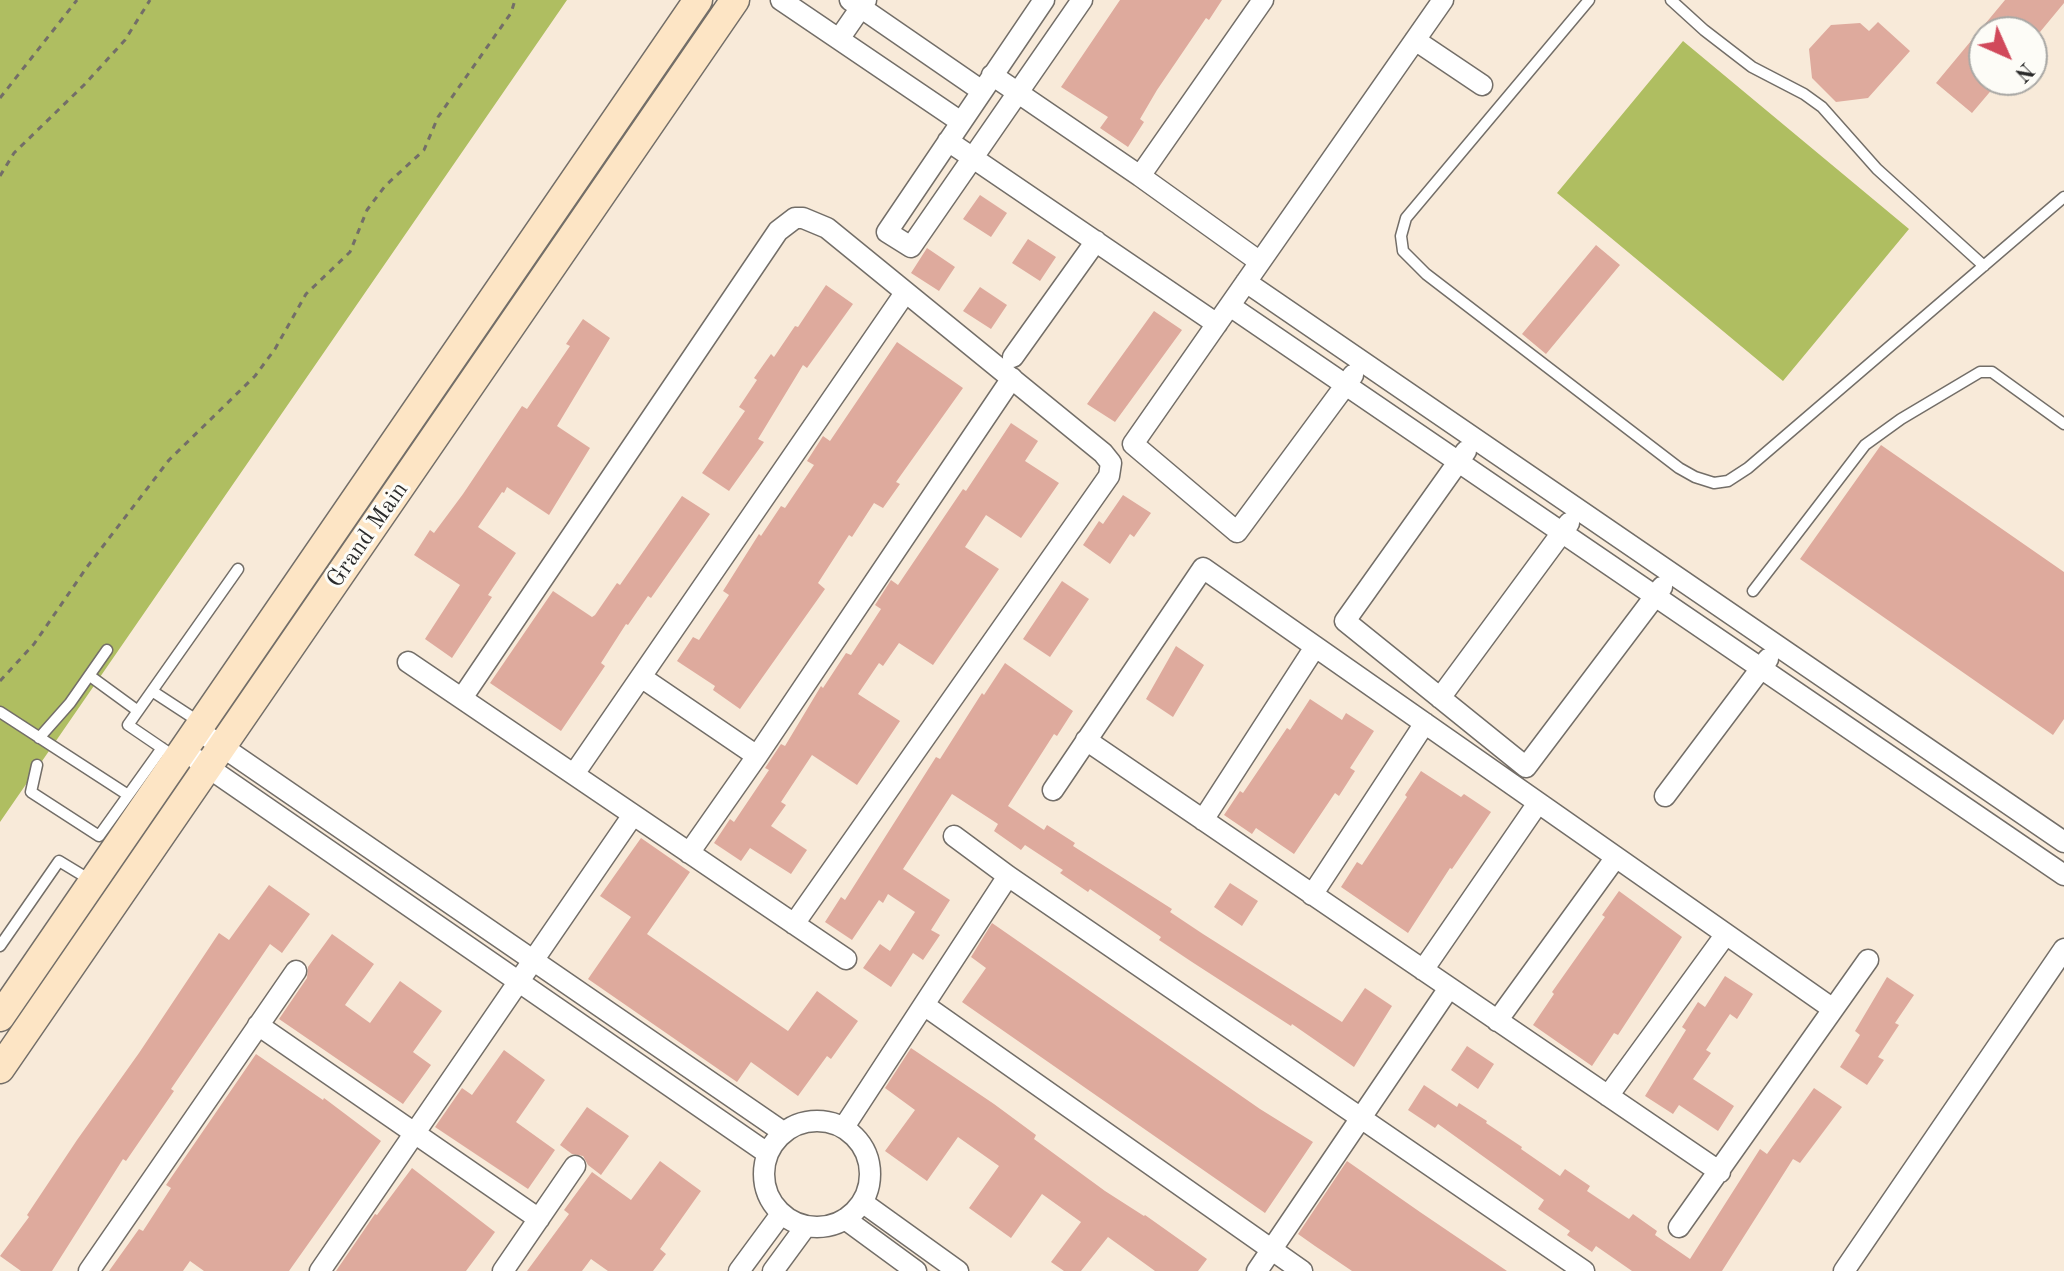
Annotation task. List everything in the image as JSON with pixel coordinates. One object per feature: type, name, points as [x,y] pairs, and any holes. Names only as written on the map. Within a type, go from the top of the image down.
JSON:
[{"type":"street","name":"Grand Main","points":[[0,1017],[184,742],[698,0]]},
{"type":"street","name":"Grand Main","points":[[0,1069],[735,0]]},
{"type":"street","points":[[781,0],[961,122]]},
{"type":"street","points":[[1044,0],[887,232],[911,247],[1082,0]]},
{"type":"street","points":[[1140,176],[1263,0]]},
{"type":"street","points":[[1363,362],[1237,532],[1133,444],[1443,0]]},
{"type":"street","points":[[839,39],[859,3],[987,83],[1017,93],[1260,262]]},
{"type":"street","points":[[1415,40],[1482,85]]},
{"type":"street","points":[[948,141],[1217,324]]},
{"type":"street","points":[[462,698],[778,231],[795,218],[827,228],[905,293],[1012,368],[1111,463],[1109,476],[794,924]]},
{"type":"street","points":[[689,853],[757,756],[1096,241]]},
{"type":"street","points":[[1246,282],[2064,842]]},
{"type":"street","points":[[574,774],[905,293]]},
{"type":"street","points":[[1230,306],[2064,875]]},
{"type":"street","points":[[1474,439],[1345,621],[1526,767],[1672,574]]},
{"type":"street","points":[[1440,698],[1578,510]]},
{"type":"street","points":[[1053,790],[1203,568],[1833,1009]]},
{"type":"street","points":[[1665,796],[1778,646]]},
{"type":"street","points":[[1203,820],[1315,647]]},
{"type":"street","points":[[408,662],[846,959]]},
{"type":"street","points":[[641,677],[757,756]]},
{"type":"street","points":[[1870,743],[1886,720]]},
{"type":"street","points":[[1312,895],[1425,723]]},
{"type":"street","points":[[1086,740],[1720,1172]]},
{"type":"street","points":[[184,742],[299,800],[783,1132]]},
{"type":"street","points":[[215,757],[285,821],[767,1153]]},
{"type":"street","points":[[1987,822],[2000,798]]},
{"type":"street","points":[[285,821],[299,800]]},
{"type":"street","points":[[1423,970],[1538,803]]},
{"type":"street","points":[[320,1271],[633,815]]},
{"type":"street","points":[[954,836],[1584,1271]]},
{"type":"street","points":[[1497,1021],[1616,857]]},
{"type":"street","points":[[844,1127],[1008,876]]},
{"type":"street","points":[[1608,1096],[1726,934]]},
{"type":"street","points":[[1844,1271],[2064,949]]},
{"type":"street","points":[[1679,1227],[1868,960]]},
{"type":"street","points":[[89,1271],[296,971]]},
{"type":"street","points":[[1257,1271],[1449,988]]},
{"type":"street","points":[[924,1005],[1302,1271]]},
{"type":"street","points":[[258,1025],[539,1219]]},
{"type":"street","points":[[816,1120],[844,1127],[861,1143],[868,1157],[868,1188],[862,1202],[845,1219],[833,1225],[806,1226],[792,1222],[770,1201],[764,1185],[763,1169],[767,1153],[783,1132],[799,1123],[816,1120]]},
{"type":"street","points":[[503,1271],[575,1166]]},
{"type":"street","points":[[862,1202],[958,1271]]},
{"type":"street","points":[[739,1271],[781,1214]]},
{"type":"street","points":[[845,1219],[916,1271]]},
{"type":"street","points":[[773,1271],[806,1226]]},
{"type":"lane","points":[[1589,0],[1406,218],[1401,236],[1403,251],[1426,274],[1679,468],[1714,483],[1728,481],[1748,468],[2064,197]]},
{"type":"lane","points":[[1671,0],[1752,67],[1822,107],[1877,169],[1984,266]]},
{"type":"lane","points":[[1753,591],[1865,445],[1901,419],[1980,372],[1992,372],[2064,424]]},
{"type":"lane","points":[[184,742],[128,725],[238,569]]},
{"type":"lane","points":[[39,738],[90,676],[107,650]]},
{"type":"lane","points":[[90,676],[138,711]]},
{"type":"lane","points":[[152,691],[184,742]]},
{"type":"lane","points":[[0,712],[128,795]]},
{"type":"lane","points":[[37,765],[31,792],[99,836],[128,795],[184,742]]},
{"type":"lane","points":[[0,946],[59,861],[119,897]]},
{"type":"path","points":[[0,98],[77,0]]},
{"type":"path","points":[[0,176],[14,153],[125,40],[150,0]]},
{"type":"path","points":[[0,681],[34,644],[87,567],[169,460],[255,376],[275,349],[306,294],[350,252],[367,210],[385,186],[424,150],[438,117],[511,13],[515,0]]},
{"type":"green space","points":[[0,0],[567,0],[0,822]]},
{"type":"green space","points":[[1683,41],[1909,229],[1783,381],[1557,193]]},
{"type":"building","points":[[1120,0],[1222,0],[1209,20],[1206,18],[1157,90],[1140,119],[1144,122],[1128,147],[1100,128],[1108,117],[1061,87]]},
{"type":"building","points":[[2005,0],[2064,0],[2048,22],[2048,16],[1992,16]]},
{"type":"building","points":[[1878,22],[1910,51],[1868,98],[1836,102],[1812,78],[1809,49],[1831,25],[1860,23],[1869,31]]},
{"type":"building","points":[[1968,45],[1968,96],[1986,96],[1972,113],[1936,83]]},
{"type":"building","points":[[980,195],[1007,213],[991,237],[963,219]]},
{"type":"building","points":[[1028,239],[1056,257],[1040,281],[1012,263]]},
{"type":"building","points":[[1596,245],[1620,265],[1546,354],[1522,334]]},
{"type":"building","points":[[927,248],[955,267],[939,291],[911,273]]},
{"type":"building","points":[[826,285],[853,304],[807,368],[803,365],[758,439],[764,442],[729,491],[702,473],[745,411],[739,407],[757,380],[754,378],[771,354],[774,357],[795,326],[798,327]]},
{"type":"building","points":[[980,287],[1007,305],[991,329],[963,311]]},
{"type":"building","points":[[1154,311],[1182,330],[1115,422],[1087,404]]},
{"type":"building","points":[[583,319],[610,338],[557,426],[590,448],[549,515],[507,487],[478,527],[516,553],[488,595],[492,597],[452,658],[425,639],[460,585],[414,555],[430,530],[434,533],[463,494],[522,406],[527,409],[570,346],[566,344]]},
{"type":"building","points":[[897,342],[963,388],[896,482],[900,484],[883,508],[874,503],[852,537],[849,535],[818,583],[825,589],[740,709],[713,690],[715,686],[677,661],[693,637],[699,640],[729,595],[723,591],[759,534],[761,536],[781,506],[785,508],[814,465],[807,461],[823,436],[830,441]]},
{"type":"building","points":[[1011,423],[1038,441],[1025,461],[1059,483],[1021,538],[986,515],[965,547],[999,569],[933,665],[899,643],[883,666],[879,663],[858,694],[900,721],[857,785],[812,755],[781,802],[786,805],[771,826],[807,850],[791,874],[750,848],[741,861],[714,843],[730,819],[734,822],[769,770],[765,768],[781,744],[785,746],[821,686],[823,688],[846,653],[851,655],[881,609],[875,605],[891,580],[898,585]]},
{"type":"building","points":[[1881,445],[2064,572],[2064,719],[2053,735],[1800,559]]},
{"type":"building","points":[[1123,495],[1151,513],[1134,537],[1130,534],[1110,564],[1083,545],[1099,521],[1103,524]]},
{"type":"building","points":[[682,496],[710,514],[651,598],[648,596],[626,624],[601,663],[605,666],[561,731],[490,683],[553,591],[592,617],[595,615],[617,583],[620,585]]},
{"type":"building","points":[[1062,581],[1089,599],[1050,657],[1023,639]]},
{"type":"building","points":[[1176,646],[1204,665],[1173,717],[1146,699]]},
{"type":"building","points":[[1005,663],[1073,711],[1057,736],[1054,734],[1008,806],[1044,830],[1047,825],[1075,843],[1073,846],[1172,909],[1170,912],[1342,1022],[1365,988],[1392,1006],[1354,1067],[1159,940],[1161,937],[1090,889],[1088,892],[1060,873],[1063,870],[1025,845],[1021,850],[994,831],[998,824],[952,794],[903,869],[950,900],[931,930],[940,935],[923,960],[913,953],[891,987],[863,968],[880,944],[890,951],[915,912],[888,894],[883,903],[879,900],[852,940],[825,922],[841,897],[845,900],[936,757],[940,759]]},
{"type":"building","points":[[1310,699],[1342,720],[1346,713],[1374,731],[1350,768],[1355,771],[1339,796],[1335,793],[1294,854],[1256,828],[1252,834],[1224,815]]},
{"type":"building","points":[[1421,771],[1491,812],[1408,933],[1341,887],[1357,862],[1362,865]]},
{"type":"building","points":[[641,838],[690,872],[647,934],[788,1031],[817,991],[858,1021],[831,1059],[827,1056],[798,1096],[751,1062],[737,1082],[588,979],[631,917],[600,896]]},
{"type":"building","points":[[1230,883],[1258,901],[1242,926],[1214,907]]},
{"type":"building","points":[[269,885],[310,914],[282,953],[270,944],[171,1089],[174,1091],[126,1161],[123,1159],[52,1271],[21,1271],[0,1256],[219,933],[229,940]]},
{"type":"building","points":[[1619,891],[1682,937],[1618,1035],[1614,1033],[1592,1066],[1533,1025]]},
{"type":"building","points":[[992,923],[1260,1109],[1313,1142],[1265,1213],[962,1002],[986,968],[971,957]]},
{"type":"building","points":[[332,934],[374,964],[345,1005],[370,1023],[400,981],[442,1011],[413,1052],[431,1065],[403,1104],[279,1019],[307,978],[308,967]]},
{"type":"building","points":[[1725,976],[1753,994],[1737,1019],[1730,1014],[1706,1050],[1711,1053],[1693,1079],[1734,1106],[1718,1131],[1679,1105],[1673,1114],[1645,1096],[1686,1030],[1682,1027],[1698,1002],[1705,1007]]},
{"type":"building","points":[[1887,977],[1914,995],[1895,1023],[1899,1025],[1878,1057],[1884,1060],[1867,1085],[1840,1067],[1860,1035],[1855,1031]]},
{"type":"building","points":[[1467,1046],[1494,1064],[1478,1089],[1451,1070]]},
{"type":"building","points":[[911,1048],[994,1104],[1036,1135],[1034,1139],[1105,1191],[1207,1259],[1198,1271],[1155,1271],[1108,1237],[1081,1271],[1064,1271],[1051,1262],[1081,1222],[1042,1194],[1011,1238],[969,1208],[999,1166],[958,1137],[927,1181],[885,1151],[915,1110],[885,1088]]},
{"type":"building","points":[[504,1050],[545,1080],[516,1122],[555,1150],[528,1189],[435,1127],[462,1088],[472,1095]]},
{"type":"building","points":[[256,1054],[324,1098],[381,1141],[289,1271],[204,1271],[190,1261],[183,1271],[109,1271],[139,1229],[143,1231],[171,1188],[166,1185]]},
{"type":"building","points":[[1424,1085],[1457,1107],[1459,1103],[1487,1121],[1560,1176],[1565,1169],[1590,1186],[1587,1191],[1629,1219],[1633,1214],[1657,1231],[1655,1235],[1690,1259],[1760,1149],[1767,1154],[1814,1088],[1842,1107],[1800,1163],[1793,1159],[1722,1271],[1632,1271],[1596,1246],[1592,1252],[1567,1235],[1570,1231],[1538,1209],[1544,1200],[1438,1124],[1435,1128],[1408,1110]]},
{"type":"building","points":[[587,1107],[629,1136],[601,1175],[588,1165],[583,1156],[572,1154],[560,1145]]},
{"type":"building","points":[[660,1161],[701,1191],[660,1249],[666,1254],[653,1271],[608,1271],[591,1259],[582,1271],[527,1271],[569,1214],[564,1210],[592,1172],[631,1200]]},
{"type":"building","points":[[1347,1161],[1507,1271],[1352,1271],[1315,1246],[1298,1234]]},
{"type":"building","points":[[412,1168],[495,1232],[466,1271],[336,1271],[375,1214]]}]
